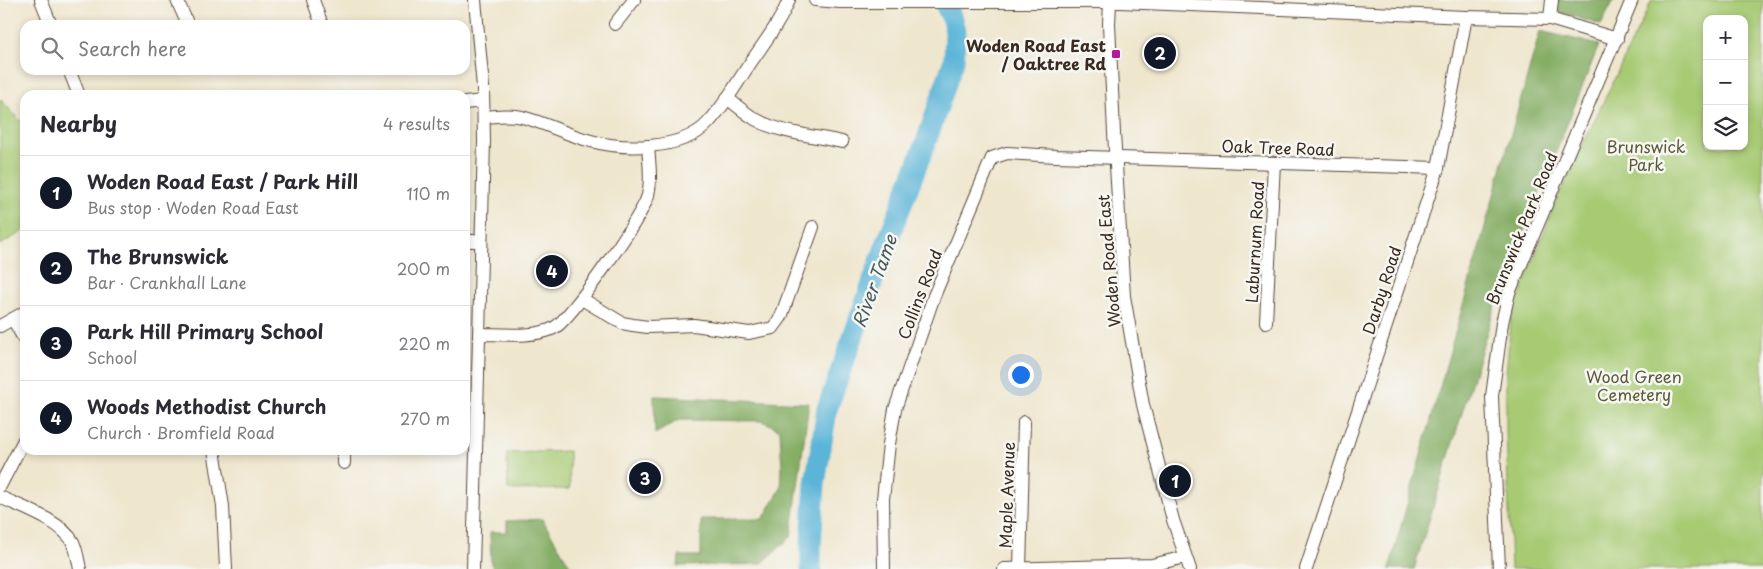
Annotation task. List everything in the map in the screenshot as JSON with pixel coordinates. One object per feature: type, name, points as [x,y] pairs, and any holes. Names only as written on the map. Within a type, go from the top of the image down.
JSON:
[{"type":"street","points":[[41,0],[49,20]]},
{"type":"street","points":[[177,0],[186,20]]},
{"type":"street","points":[[313,0],[320,20]]},
{"type":"street","points":[[472,569],[484,117],[475,0]]},
{"type":"street","points":[[615,24],[634,0]]},
{"type":"street","points":[[484,117],[521,117],[591,141],[613,145],[648,146],[675,141],[699,130],[715,115],[780,19],[789,0]]},
{"type":"street","points":[[815,0],[840,2],[1229,3],[1466,17],[1550,19],[1617,39]]},
{"type":"street","points":[[1550,19],[1552,0]]},
{"type":"street","name":"Brunswick Park Road","points":[[1499,569],[1492,396],[1502,323],[1509,293],[1632,0]]},
{"type":"street","name":"Woden Road East","points":[[1110,2],[1109,24],[1124,296],[1143,405],[1173,520],[1187,563]]},
{"type":"street","name":"Darby Road","points":[[1306,569],[1438,168],[1466,17]]},
{"type":"street","points":[[71,75],[77,90]]},
{"type":"street","points":[[726,98],[755,119],[766,124],[842,142]]},
{"type":"street","points":[[470,102],[484,101]]},
{"type":"street","points":[[478,334],[544,332],[556,328],[565,320],[582,299],[645,206],[650,186],[648,146]]},
{"type":"street","name":"Collins Road","points":[[884,569],[883,499],[895,410],[934,296],[992,158],[1006,153],[1116,158]]},
{"type":"street","name":"Oak Tree Road","points":[[1116,158],[1438,168]]},
{"type":"street","name":"Laburnum Road","points":[[1266,322],[1274,163]]},
{"type":"street","points":[[582,299],[622,323],[633,325],[648,327],[694,325],[749,333],[773,328],[781,317],[813,228]]},
{"type":"street","points":[[470,241],[480,241]]},
{"type":"street","points":[[0,326],[20,315]]},
{"type":"street","points":[[12,319],[20,333]]},
{"type":"street","name":"Maple Avenue","points":[[1020,568],[1024,422]]},
{"type":"street","points":[[0,486],[20,448]]},
{"type":"street","points":[[215,455],[222,506],[226,569]]},
{"type":"street","points":[[344,455],[344,464]]},
{"type":"street","points":[[0,497],[47,520],[66,533],[73,543],[80,569]]},
{"type":"street","points":[[1004,569],[1152,566],[1187,563]]},
{"type":"green space","points":[[1558,0],[1614,0],[1601,25],[1556,11]]},
{"type":"green space","name":"Wood Green Cemetery","points":[[1652,0],[1763,0],[1763,569],[1511,569],[1506,373],[1511,319],[1556,201]]},
{"type":"green space","points":[[1540,31],[1599,45],[1499,293],[1414,569],[1389,569]]},
{"type":"green space","points":[[0,99],[20,121],[20,233],[0,245]]},
{"type":"green space","points":[[654,396],[809,403],[791,537],[761,564],[678,566],[679,556],[701,556],[701,519],[763,519],[781,488],[780,430],[763,421],[679,420],[655,434]]},
{"type":"green space","points":[[569,451],[570,489],[508,490],[507,453]]},
{"type":"green space","points":[[542,519],[572,569],[494,569],[491,564],[490,532],[507,532],[507,521]]},
{"type":"waterway","name":"River Tame","points":[[811,569],[815,484],[827,409],[884,250],[926,142],[954,60],[955,30],[943,0]]},
{"type":"place","name":"The Brunswick","points":[[1160,53]]},
{"type":"place","name":"Woden Road East / Oaktree Rd","points":[[1116,54]]},
{"type":"place","name":"Woods Methodist Church","points":[[552,271]]},
{"type":"place","name":"Park Hill Primary School","points":[[645,478]]},
{"type":"place","name":"Woden Road East / Park Hill","points":[[1175,481]]},
{"type":"park label","name":"Brunswick Park","points":[[1646,155]]}]
